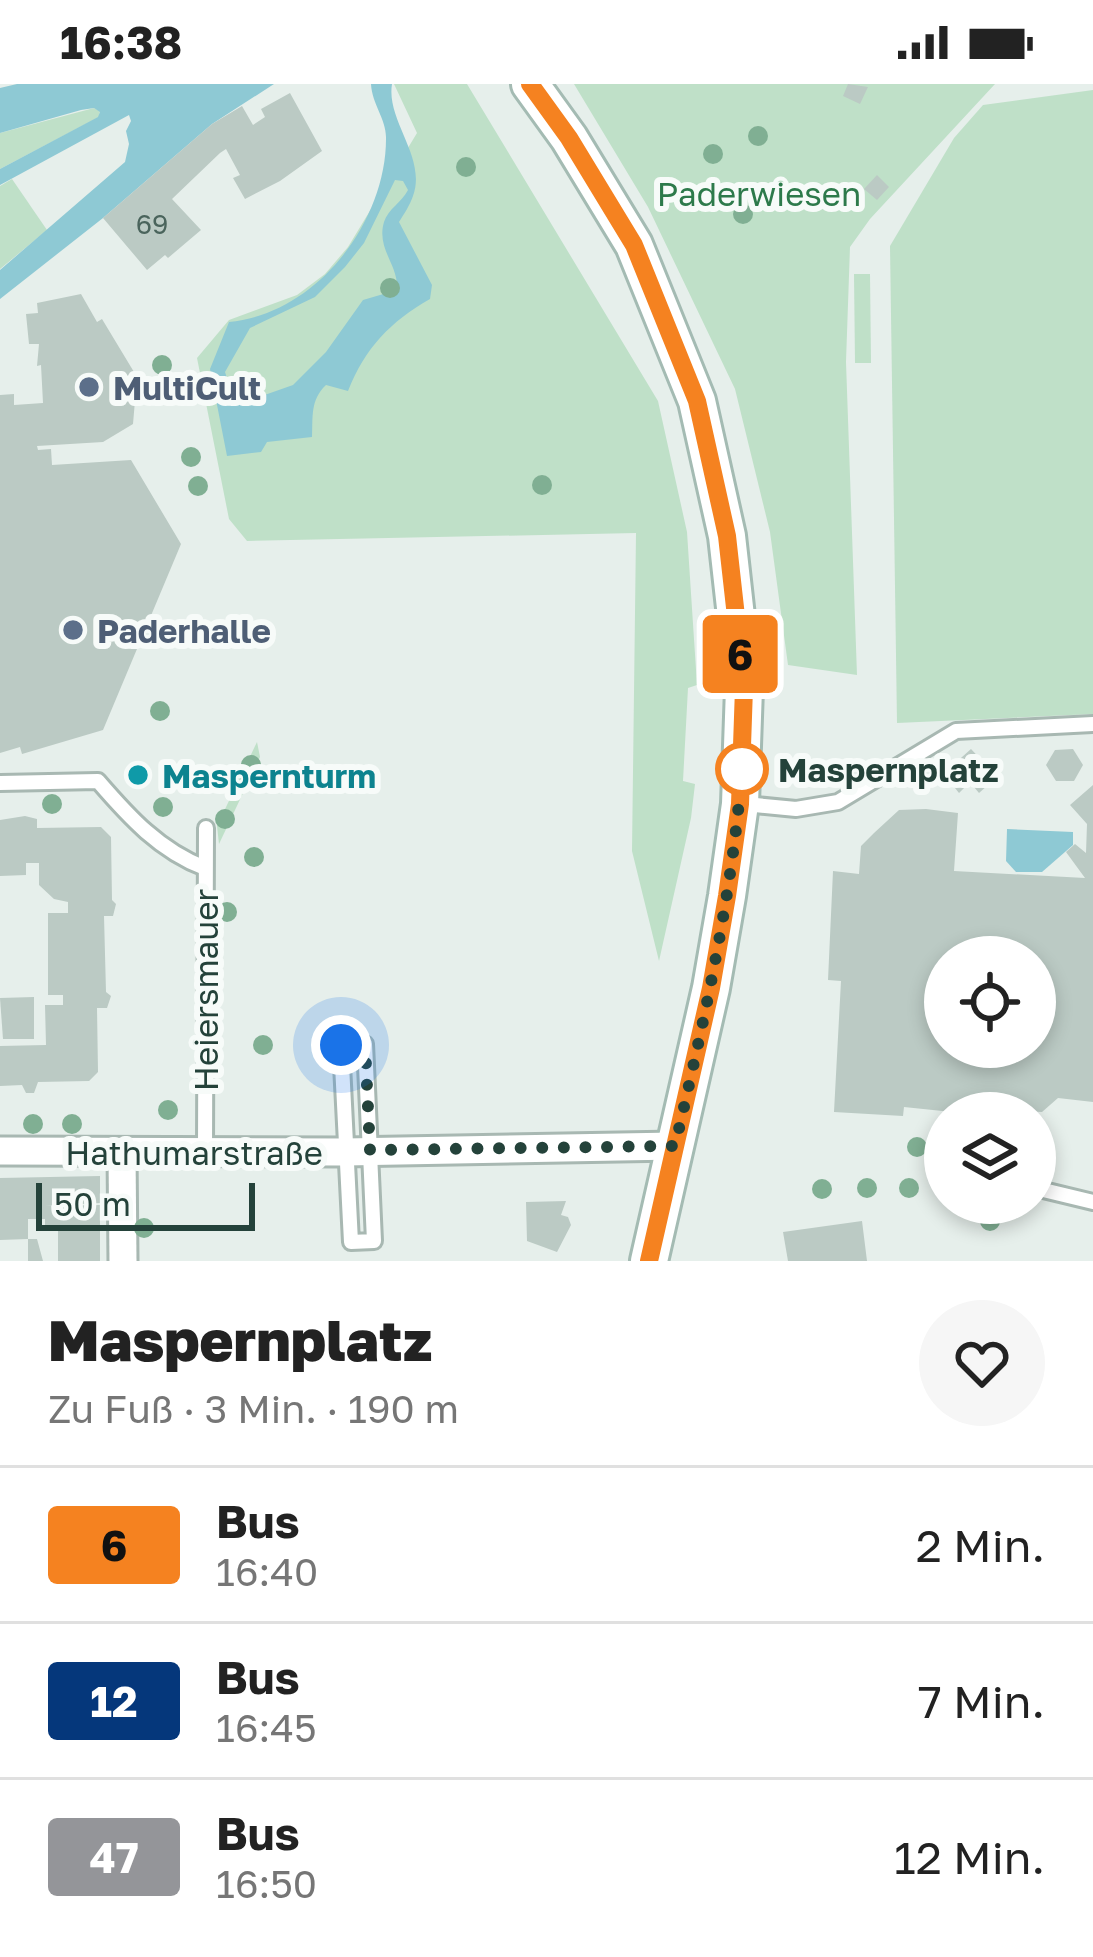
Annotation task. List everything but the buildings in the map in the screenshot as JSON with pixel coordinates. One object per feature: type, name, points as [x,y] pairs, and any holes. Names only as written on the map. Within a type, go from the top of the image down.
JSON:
[{"type":"main road","points":[[530,84],[634,245],[697,401],[727,536],[744,688],[740,804],[711,988],[649,1261]]},
{"type":"street","name":"Hathumarstraße","points":[[0,1151],[675,1146]]},
{"type":"street","points":[[122,1152],[123,1261]]},
{"type":"lane","points":[[740,804],[796,809],[838,802],[956,731],[1093,724]]},
{"type":"lane","points":[[0,783],[98,781],[131,819],[178,858],[205,868]]},
{"type":"lane","name":"Heiersmauer","points":[[205,1152],[206,827]]},
{"type":"lane","points":[[357,1151],[351,1242],[374,1241],[357,1151],[341,1045],[365,1044],[357,1151]]},
{"type":"lane","points":[[1056,1193],[1093,1202]]},
{"type":"green space","points":[[394,84],[467,84],[658,401],[687,532],[697,685],[688,688],[683,781],[695,784],[691,818],[659,961],[632,851],[636,533],[247,541],[229,519],[197,358],[229,320],[297,295],[325,274],[348,247],[417,133]]},
{"type":"green space","name":"Paderwiesen","points":[[574,84],[995,84],[870,219],[850,247],[846,362],[857,675],[788,665],[770,532],[735,389],[648,207]]},
{"type":"green space","points":[[1093,90],[1093,714],[897,723],[890,246],[954,138],[983,105]]},
{"type":"green space","points":[[94,108],[100,111],[99,117],[0,169],[0,133]]},
{"type":"green space","points":[[12,179],[47,230],[0,269],[0,186]]},
{"type":"green space","points":[[854,274],[870,274],[871,363],[855,363]]},
{"type":"green space","points":[[257,742],[260,757],[219,844],[217,826]]},
{"type":"water","points":[[17,84],[274,84],[212,124],[0,299],[0,270],[125,162],[131,121],[129,115],[0,185],[0,169],[100,112],[81,110],[0,133],[0,88]]},
{"type":"water","points":[[371,84],[392,84],[395,112],[416,182],[399,222],[432,285],[430,299],[380,338],[348,391],[326,385],[313,409],[312,437],[267,442],[261,452],[227,456],[210,369],[229,322],[290,302],[317,282],[360,231],[383,169],[386,137]],"holes":[[[395,180],[403,181],[408,190],[386,217],[382,232],[397,290],[363,300],[326,352],[293,385],[236,405],[225,372],[250,328],[315,297],[364,243]]]},
{"type":"water","points":[[1007,829],[1073,832],[1073,845],[1042,872],[1016,872],[1006,861]]},
{"type":"bus line","name":"6","points":[[530,84],[634,245],[697,401],[727,536],[744,688],[740,804],[727,896],[649,1261]]},
{"type":"place","name":"MultiCult","points":[[89,387]]},
{"type":"place","name":"Paderhalle","points":[[73,630]]},
{"type":"place","name":"Maspernplatz","points":[[742,769]]},
{"type":"place","name":"Maspernturm","points":[[138,775]]},
{"type":"route","points":[[341,1045],[365,1044],[370,1150],[675,1146],[711,988],[742,769]]}]
